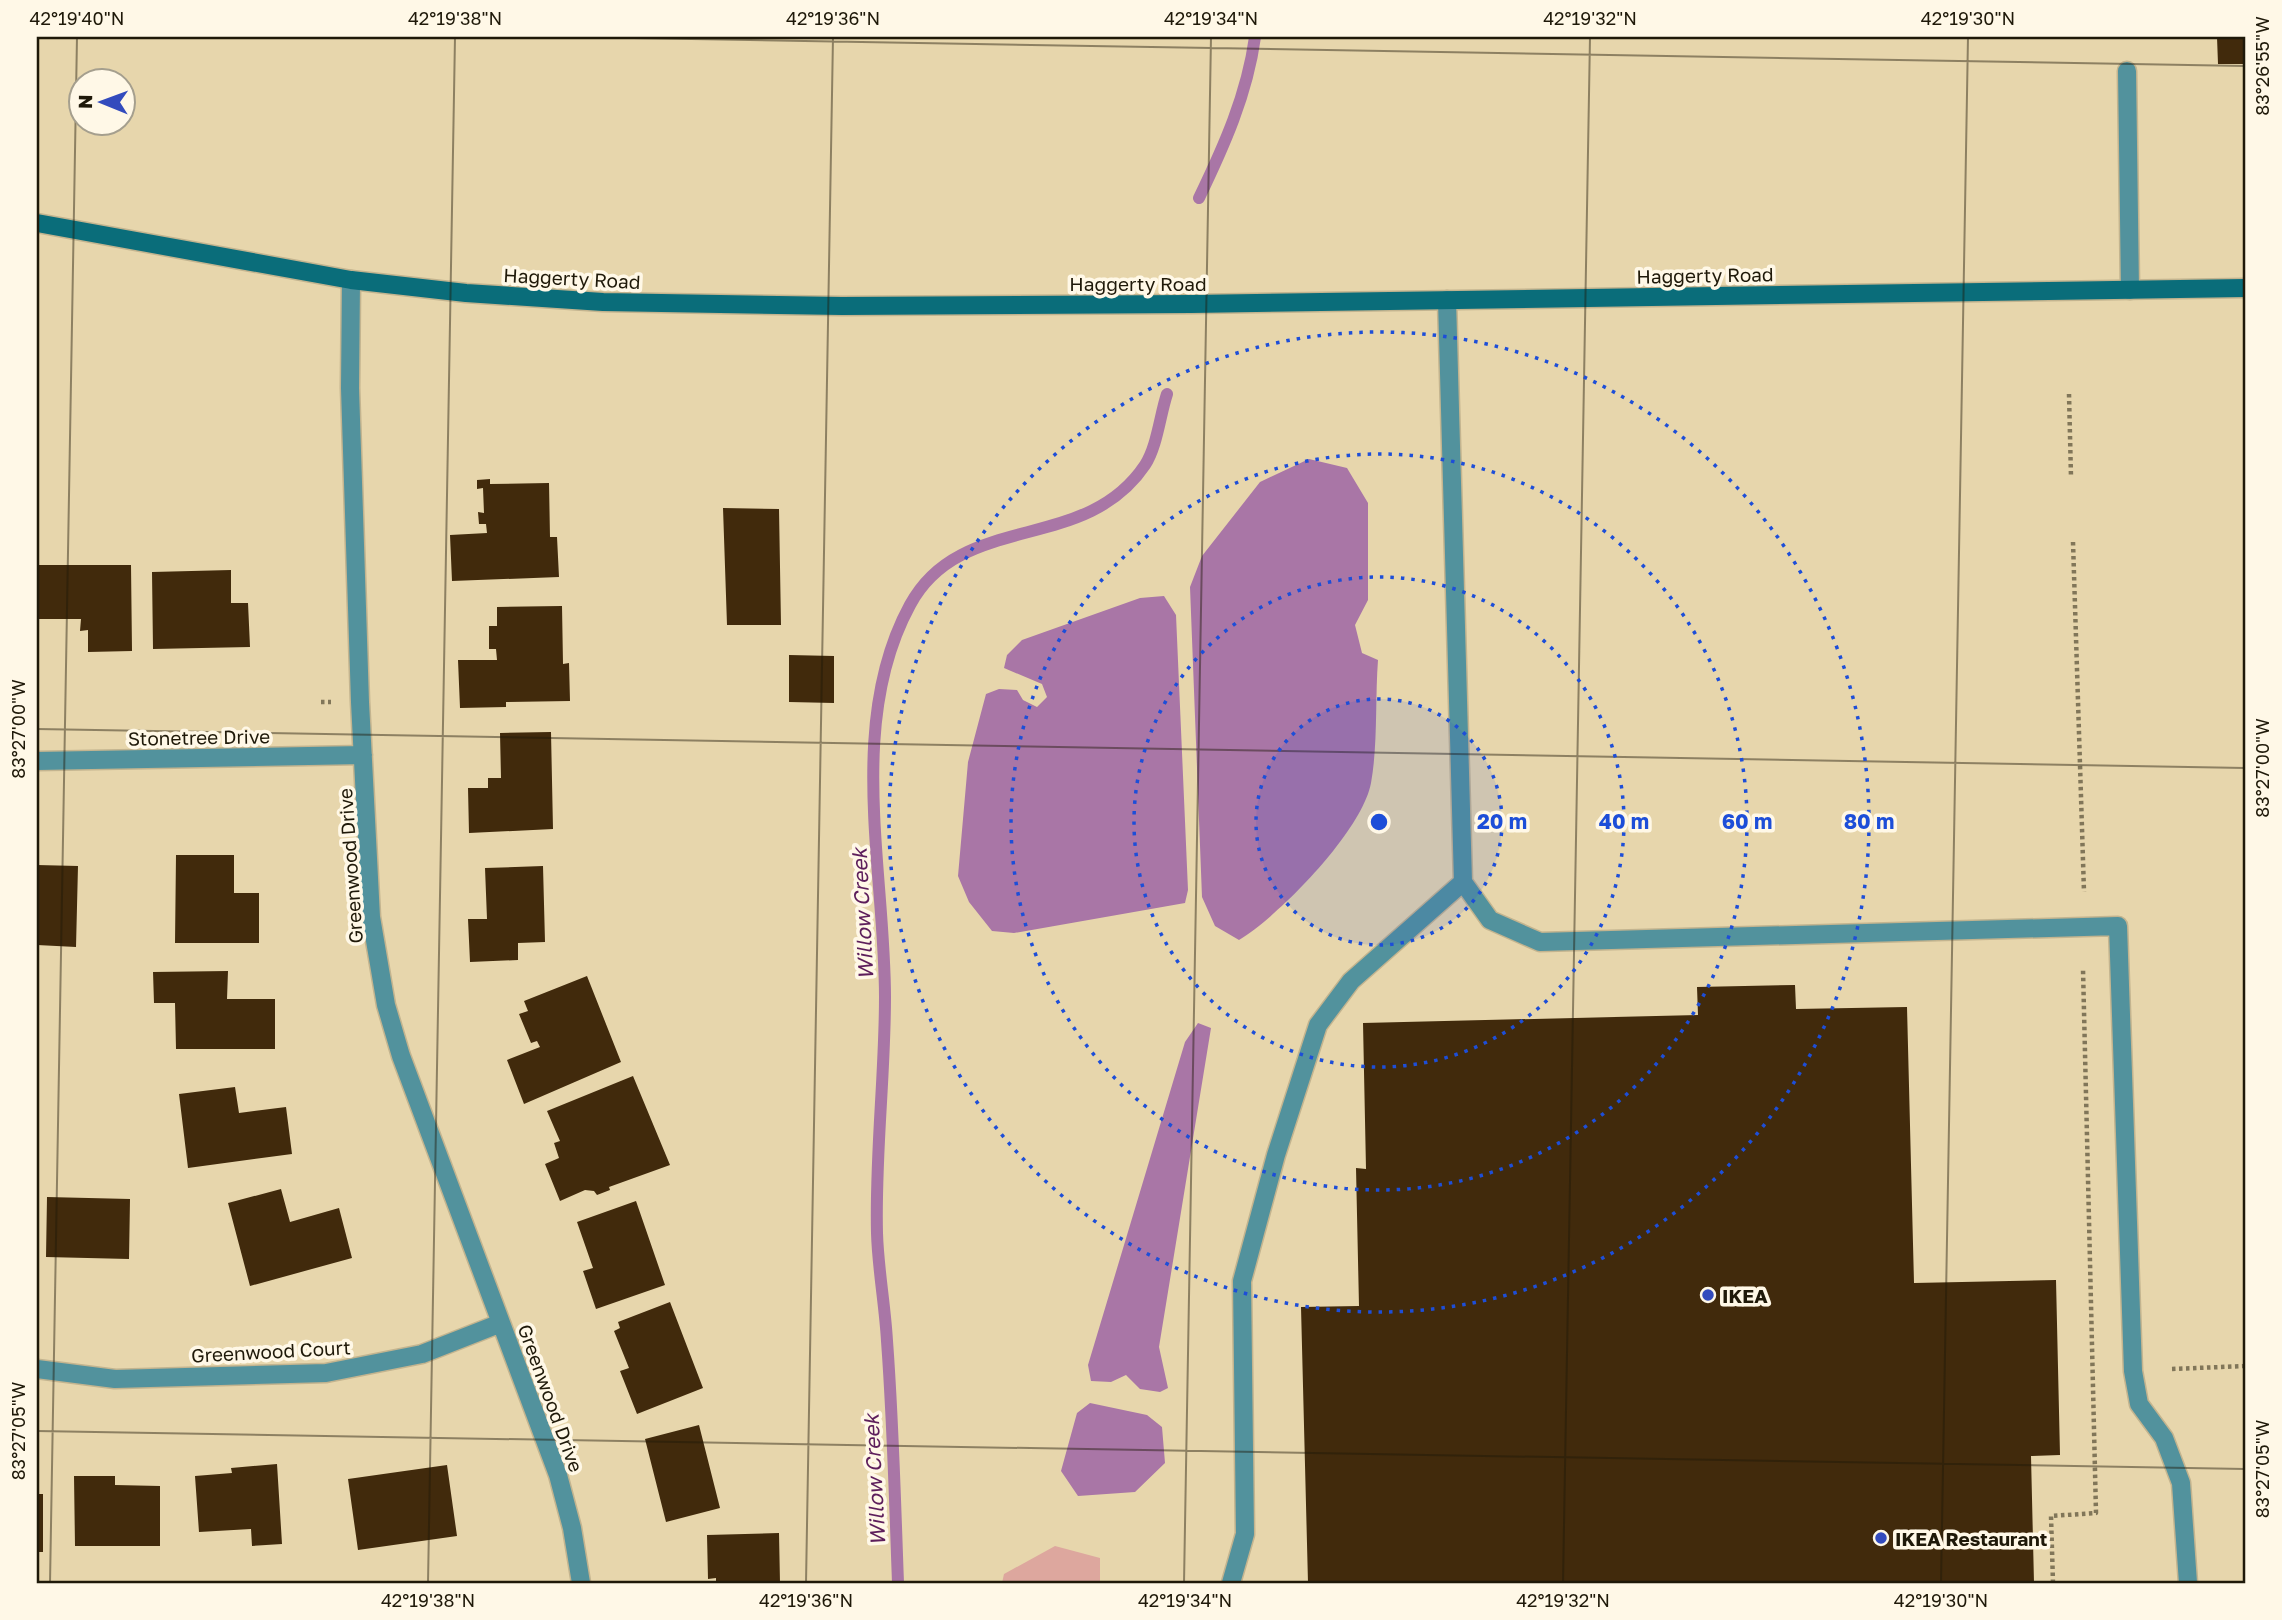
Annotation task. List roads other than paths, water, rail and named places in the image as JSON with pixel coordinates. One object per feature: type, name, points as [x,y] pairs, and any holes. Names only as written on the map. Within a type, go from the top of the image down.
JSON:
[{"type":"main road","name":"Haggerty Road","points":[[37,223],[351,280],[466,293],[616,302],[856,306],[2245,288]]},
{"type":"street","points":[[2127,71],[2130,290]]},
{"type":"street","name":"Greenwood Drive","points":[[351,280],[350,388],[363,755],[371,917],[386,1004],[401,1056],[558,1475],[572,1528],[582,1583]]},
{"type":"street","points":[[1447,300],[1463,882],[1490,920],[1540,942],[2118,926],[2133,1371],[2139,1405],[2164,1438],[2181,1483],[2188,1583]]},
{"type":"street","name":"Stonetree Drive","points":[[37,761],[363,755]]},
{"type":"street","points":[[1231,1583],[1245,1534],[1242,1281],[1276,1156],[1318,1025],[1351,981],[1463,882]]},
{"type":"street","name":"Greenwood Court","points":[[37,1369],[115,1379],[326,1373],[422,1354],[501,1323]]},
{"type":"waterway","name":"Willow Creek","points":[[1199,198],[1226,140],[1240,100],[1255,37]]},
{"type":"waterway","name":"Willow Creek","points":[[898,1583],[889,1371],[877,1233],[885,997],[874,798],[874,747],[879,698],[891,650],[910,605],[932,575],[960,556],[991,543],[1058,524],[1090,511],[1120,493],[1149,458],[1167,394]]},
{"type":"place","name":"IKEA","points":[[1708,1295]]},
{"type":"place","name":"IKEA Restaurant","points":[[1881,1538]]}]
